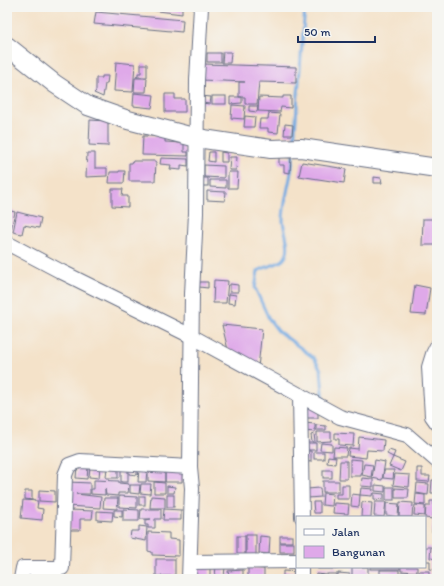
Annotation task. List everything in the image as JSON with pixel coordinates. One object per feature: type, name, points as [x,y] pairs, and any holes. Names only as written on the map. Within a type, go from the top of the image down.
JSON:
[{"type":"main road","points":[[7,46],[55,84],[88,106],[128,120],[197,138],[271,148],[301,148],[437,168]]},
{"type":"main road","points":[[271,148],[289,155],[437,178]]},
{"type":"street","points":[[189,579],[192,488],[190,466],[191,336],[197,138],[197,80],[201,7]]},
{"type":"street","points":[[7,243],[191,336],[340,417],[407,435],[437,461]]},
{"type":"street","points":[[437,346],[432,354],[429,367],[432,416],[437,423]]},
{"type":"street","points":[[300,395],[302,516]]},
{"type":"street","points":[[21,579],[23,568],[62,568],[65,475],[69,464],[80,461],[190,466]]},
{"type":"street","points":[[190,562],[296,561]]},
{"type":"street","points":[[301,579],[302,568]]},
{"type":"building","points":[[126,7],[182,7],[182,14]]},
{"type":"building","points":[[96,12],[183,20],[182,32],[94,24]]},
{"type":"building","points":[[223,52],[231,52],[230,63],[222,63]]},
{"type":"building","points":[[207,53],[221,53],[221,62],[207,62]]},
{"type":"building","points":[[116,62],[135,64],[133,92],[114,91]]},
{"type":"building","points":[[141,64],[147,64],[147,77],[136,77],[138,76],[138,73],[141,73]]},
{"type":"building","points":[[203,64],[296,67],[296,83],[259,82],[257,104],[245,104],[245,97],[239,97],[239,82],[245,82],[202,80]]},
{"type":"building","points":[[102,76],[108,76],[103,97],[94,93],[96,91],[96,78],[102,78]]},
{"type":"building","points":[[135,78],[147,78],[146,92],[134,92]]},
{"type":"building","points":[[134,93],[154,95],[152,108],[133,106]]},
{"type":"building","points":[[165,94],[175,94],[175,99],[185,99],[185,112],[165,112]]},
{"type":"building","points":[[201,96],[211,97],[210,104],[201,103]]},
{"type":"building","points":[[212,96],[226,96],[226,104],[212,104]]},
{"type":"building","points":[[283,96],[291,96],[291,108],[281,107],[280,112],[258,111],[259,97],[283,98]]},
{"type":"building","points":[[230,97],[242,97],[242,103],[230,104]]},
{"type":"building","points":[[232,105],[245,106],[244,119],[231,118]]},
{"type":"building","points":[[249,106],[258,106],[257,112],[249,111]]},
{"type":"building","points":[[269,113],[280,114],[278,133],[268,132],[268,128],[259,128],[260,119],[268,119]]},
{"type":"building","points":[[245,116],[255,117],[254,127],[244,127]]},
{"type":"building","points":[[90,120],[108,121],[108,146],[89,145]]},
{"type":"building","points":[[285,124],[293,125],[292,135],[284,135]]},
{"type":"building","points":[[143,136],[165,136],[165,142],[184,143],[184,152],[188,152],[188,156],[142,155]]},
{"type":"building","points":[[209,152],[214,152],[214,162],[208,161]]},
{"type":"building","points":[[221,152],[227,153],[227,162],[221,162]]},
{"type":"building","points":[[87,153],[95,153],[95,168],[107,168],[107,176],[86,177]]},
{"type":"building","points":[[230,157],[237,157],[236,170],[229,170]]},
{"type":"building","points":[[279,157],[291,158],[290,173],[284,172],[284,165],[279,165]]},
{"type":"building","points":[[161,158],[188,159],[188,166],[181,165],[181,170],[170,169],[171,165],[160,164]]},
{"type":"building","points":[[133,161],[156,161],[155,181],[129,181],[129,163],[132,163]]},
{"type":"building","points":[[302,162],[346,169],[344,183],[299,176]]},
{"type":"building","points":[[204,165],[224,166],[224,178],[204,177]]},
{"type":"building","points":[[125,171],[124,183],[109,183],[110,172]]},
{"type":"building","points":[[228,172],[238,172],[237,188],[228,188]]},
{"type":"building","points":[[374,177],[381,178],[382,183],[374,183]]},
{"type":"building","points":[[200,178],[208,178],[208,186],[200,186]]},
{"type":"building","points":[[210,180],[226,180],[226,188],[210,187]]},
{"type":"building","points":[[112,189],[123,189],[122,196],[128,196],[128,207],[112,206]]},
{"type":"building","points":[[207,191],[226,192],[225,201],[207,200]]},
{"type":"building","points":[[7,210],[15,212],[11,229],[7,228]]},
{"type":"building","points":[[17,212],[41,218],[39,228],[24,225],[22,234],[13,232]]},
{"type":"building","points":[[423,219],[437,219],[437,245],[422,245]]},
{"type":"building","points":[[214,280],[228,281],[226,303],[213,303]]},
{"type":"building","points":[[200,282],[208,282],[208,288],[199,287]]},
{"type":"building","points":[[230,284],[238,285],[238,292],[230,292]]},
{"type":"building","points":[[415,285],[430,288],[426,315],[411,314]]},
{"type":"building","points":[[229,294],[236,295],[235,304],[228,303]]},
{"type":"building","points":[[222,325],[262,329],[258,368],[229,354]]},
{"type":"building","points":[[303,406],[318,407],[318,418],[302,418]]},
{"type":"building","points":[[304,423],[315,424],[315,432],[303,431]]},
{"type":"building","points":[[316,425],[326,426],[326,430],[316,430]]},
{"type":"building","points":[[317,432],[331,432],[331,441],[317,442]]},
{"type":"building","points":[[335,433],[354,434],[353,446],[339,445],[339,439],[335,439]]},
{"type":"building","points":[[314,434],[315,442],[312,442],[311,435]]},
{"type":"building","points":[[359,437],[384,440],[383,451],[367,450],[366,458],[348,456],[349,448],[358,449]]},
{"type":"building","points":[[304,443],[316,443],[316,450],[304,450]]},
{"type":"building","points":[[321,443],[332,444],[332,451],[320,450]]},
{"type":"building","points":[[334,447],[347,448],[346,456],[333,456]]},
{"type":"building","points":[[389,450],[395,452],[393,457],[387,454]]},
{"type":"building","points":[[303,451],[311,451],[311,462],[303,461]]},
{"type":"building","points":[[314,452],[324,452],[324,459],[314,459]]},
{"type":"building","points":[[328,456],[336,457],[335,464],[327,463]]},
{"type":"building","points":[[393,457],[405,462],[401,471],[389,466]]},
{"type":"building","points":[[350,459],[362,460],[361,476],[350,476]]},
{"type":"building","points":[[375,460],[385,462],[382,480],[372,478]]},
{"type":"building","points":[[340,461],[347,461],[347,479],[339,479]]},
{"type":"building","points":[[364,464],[373,465],[371,477],[362,475]]},
{"type":"building","points":[[77,466],[88,467],[87,479],[76,478]]},
{"type":"building","points":[[90,466],[100,466],[99,478],[89,477]]},
{"type":"building","points":[[107,467],[118,467],[118,478],[106,478]]},
{"type":"building","points":[[121,468],[128,468],[128,482],[121,482]]},
{"type":"building","points":[[129,468],[137,469],[137,475],[129,474]]},
{"type":"building","points":[[139,468],[147,468],[146,482],[138,482]]},
{"type":"building","points":[[417,468],[422,468],[422,476],[430,476],[429,482],[417,481]]},
{"type":"building","points":[[148,469],[182,470],[182,482],[148,481]]},
{"type":"building","points":[[323,470],[332,470],[332,478],[323,478]]},
{"type":"building","points":[[384,470],[394,470],[393,479],[383,478]]},
{"type":"building","points":[[395,474],[410,475],[409,487],[393,485]]},
{"type":"building","points":[[362,478],[373,479],[373,487],[361,486]]},
{"type":"building","points":[[94,480],[119,481],[119,483],[129,484],[128,493],[118,493],[118,496],[106,495],[105,489],[105,495],[91,494],[91,489],[94,489]]},
{"type":"building","points":[[432,480],[437,480],[437,493],[431,493]]},
{"type":"building","points":[[323,481],[339,481],[339,492],[323,492]]},
{"type":"building","points":[[68,482],[90,483],[90,494],[76,494],[101,497],[100,508],[67,506]]},
{"type":"building","points":[[154,482],[165,483],[165,493],[154,493]]},
{"type":"building","points":[[417,483],[429,484],[428,495],[416,493]]},
{"type":"building","points":[[141,484],[151,484],[150,494],[140,493]]},
{"type":"building","points":[[130,485],[140,485],[139,494],[130,493]]},
{"type":"building","points":[[342,485],[349,485],[349,499],[336,499],[336,494],[342,494]]},
{"type":"building","points":[[375,485],[385,486],[385,492],[375,491]]},
{"type":"building","points":[[167,486],[175,487],[174,493],[167,493]]},
{"type":"building","points":[[386,487],[394,487],[394,500],[386,500]]},
{"type":"building","points":[[320,488],[321,497],[308,498],[307,489]]},
{"type":"building","points":[[361,488],[373,489],[372,496],[360,495]]},
{"type":"building","points":[[395,488],[409,489],[408,498],[395,498]]},
{"type":"building","points":[[39,490],[55,491],[55,502],[39,501]]},
{"type":"building","points":[[25,491],[32,491],[32,500],[25,499]]},
{"type":"building","points":[[323,493],[333,494],[332,506],[322,505]]},
{"type":"building","points":[[374,493],[384,494],[384,500],[374,499]]},
{"type":"building","points":[[352,494],[360,495],[359,507],[351,506]]},
{"type":"building","points":[[416,494],[425,495],[425,505],[415,504]]},
{"type":"building","points":[[167,495],[174,495],[174,507],[167,507]]},
{"type":"building","points":[[119,496],[137,497],[137,508],[119,507]]},
{"type":"building","points":[[139,496],[145,496],[145,505],[139,505]]},
{"type":"building","points":[[151,496],[165,497],[165,508],[150,508]]},
{"type":"building","points":[[104,498],[118,498],[117,509],[103,508]]},
{"type":"building","points":[[23,500],[38,501],[37,508],[43,509],[42,520],[21,518]]},
{"type":"building","points":[[430,501],[434,501],[433,519],[426,518],[425,516],[426,506],[430,506]]},
{"type":"building","points":[[313,502],[320,502],[320,513],[314,513]]},
{"type":"building","points":[[362,502],[372,503],[371,516],[361,516]]},
{"type":"building","points":[[375,502],[386,502],[384,516],[374,516]]},
{"type":"building","points":[[400,502],[413,503],[412,516],[399,516]]},
{"type":"building","points":[[334,503],[349,504],[348,514],[333,513]]},
{"type":"building","points":[[386,503],[399,504],[398,516],[386,515]]},
{"type":"building","points":[[415,505],[425,506],[425,516],[414,515]]},
{"type":"building","points":[[123,509],[139,510],[139,521],[123,521]]},
{"type":"building","points":[[141,509],[161,509],[161,519],[155,519],[155,528],[148,528],[148,525],[145,525],[145,520],[151,519],[140,519]]},
{"type":"building","points":[[164,509],[181,510],[181,520],[163,520]]},
{"type":"building","points":[[70,510],[93,511],[92,519],[80,519],[80,530],[69,530]]},
{"type":"building","points":[[114,510],[122,510],[122,517],[114,516]]},
{"type":"building","points":[[97,511],[113,512],[112,521],[97,520]]},
{"type":"building","points":[[433,520],[437,520],[437,532],[432,532]]},
{"type":"building","points":[[139,526],[147,527],[146,541],[130,538],[131,531],[139,531]]},
{"type":"building","points":[[148,532],[169,533],[169,539],[179,540],[179,556],[152,555],[152,552],[148,551]]},
{"type":"building","points":[[246,535],[256,535],[256,556],[246,556]]},
{"type":"building","points":[[237,536],[245,536],[245,561],[237,561]]},
{"type":"building","points":[[260,536],[270,537],[269,554],[259,553]]},
{"type":"building","points":[[280,536],[292,536],[292,542],[280,542]]},
{"type":"building","points":[[280,543],[294,543],[294,552],[280,552]]},
{"type":"building","points":[[426,547],[431,547],[430,558],[437,559],[437,570],[430,569],[430,561],[426,561]]},
{"type":"building","points":[[156,559],[175,559],[175,576],[156,576]]},
{"type":"building","points":[[216,566],[225,566],[224,578],[215,577]]},
{"type":"building","points":[[210,567],[210,577],[195,578],[194,568]]},
{"type":"building","points":[[248,568],[264,569],[264,579],[248,579]]},
{"type":"building","points":[[318,568],[337,568],[337,569]]},
{"type":"building","points":[[352,568],[368,568],[368,577],[352,578]]},
{"type":"building","points":[[370,568],[400,568],[400,569]]},
{"type":"building","points":[[401,568],[417,568],[417,572],[401,571]]},
{"type":"building","points":[[243,570],[243,576],[229,577],[228,571]]},
{"type":"building","points":[[380,570],[399,570],[399,579],[380,579]]},
{"type":"building","points":[[283,571],[298,572],[297,579],[283,579]]},
{"type":"building","points":[[419,571],[429,571],[429,579],[418,579]]},
{"type":"building","points":[[338,573],[350,574],[349,579],[338,579]]},
{"type":"building","points":[[401,573],[417,573],[417,579],[401,579]]},
{"type":"building","points":[[317,574],[326,575],[326,579],[303,579],[304,575],[316,576]]},
{"type":"building","points":[[327,574],[337,574],[337,579],[327,579]]},
{"type":"waterway","points":[[294,143],[305,7]]},
{"type":"waterway","points":[[293,154],[293,163],[283,212],[283,221],[288,246],[286,256],[283,260],[258,271],[255,288],[269,319],[278,331],[314,358],[321,370],[324,404]]}]
